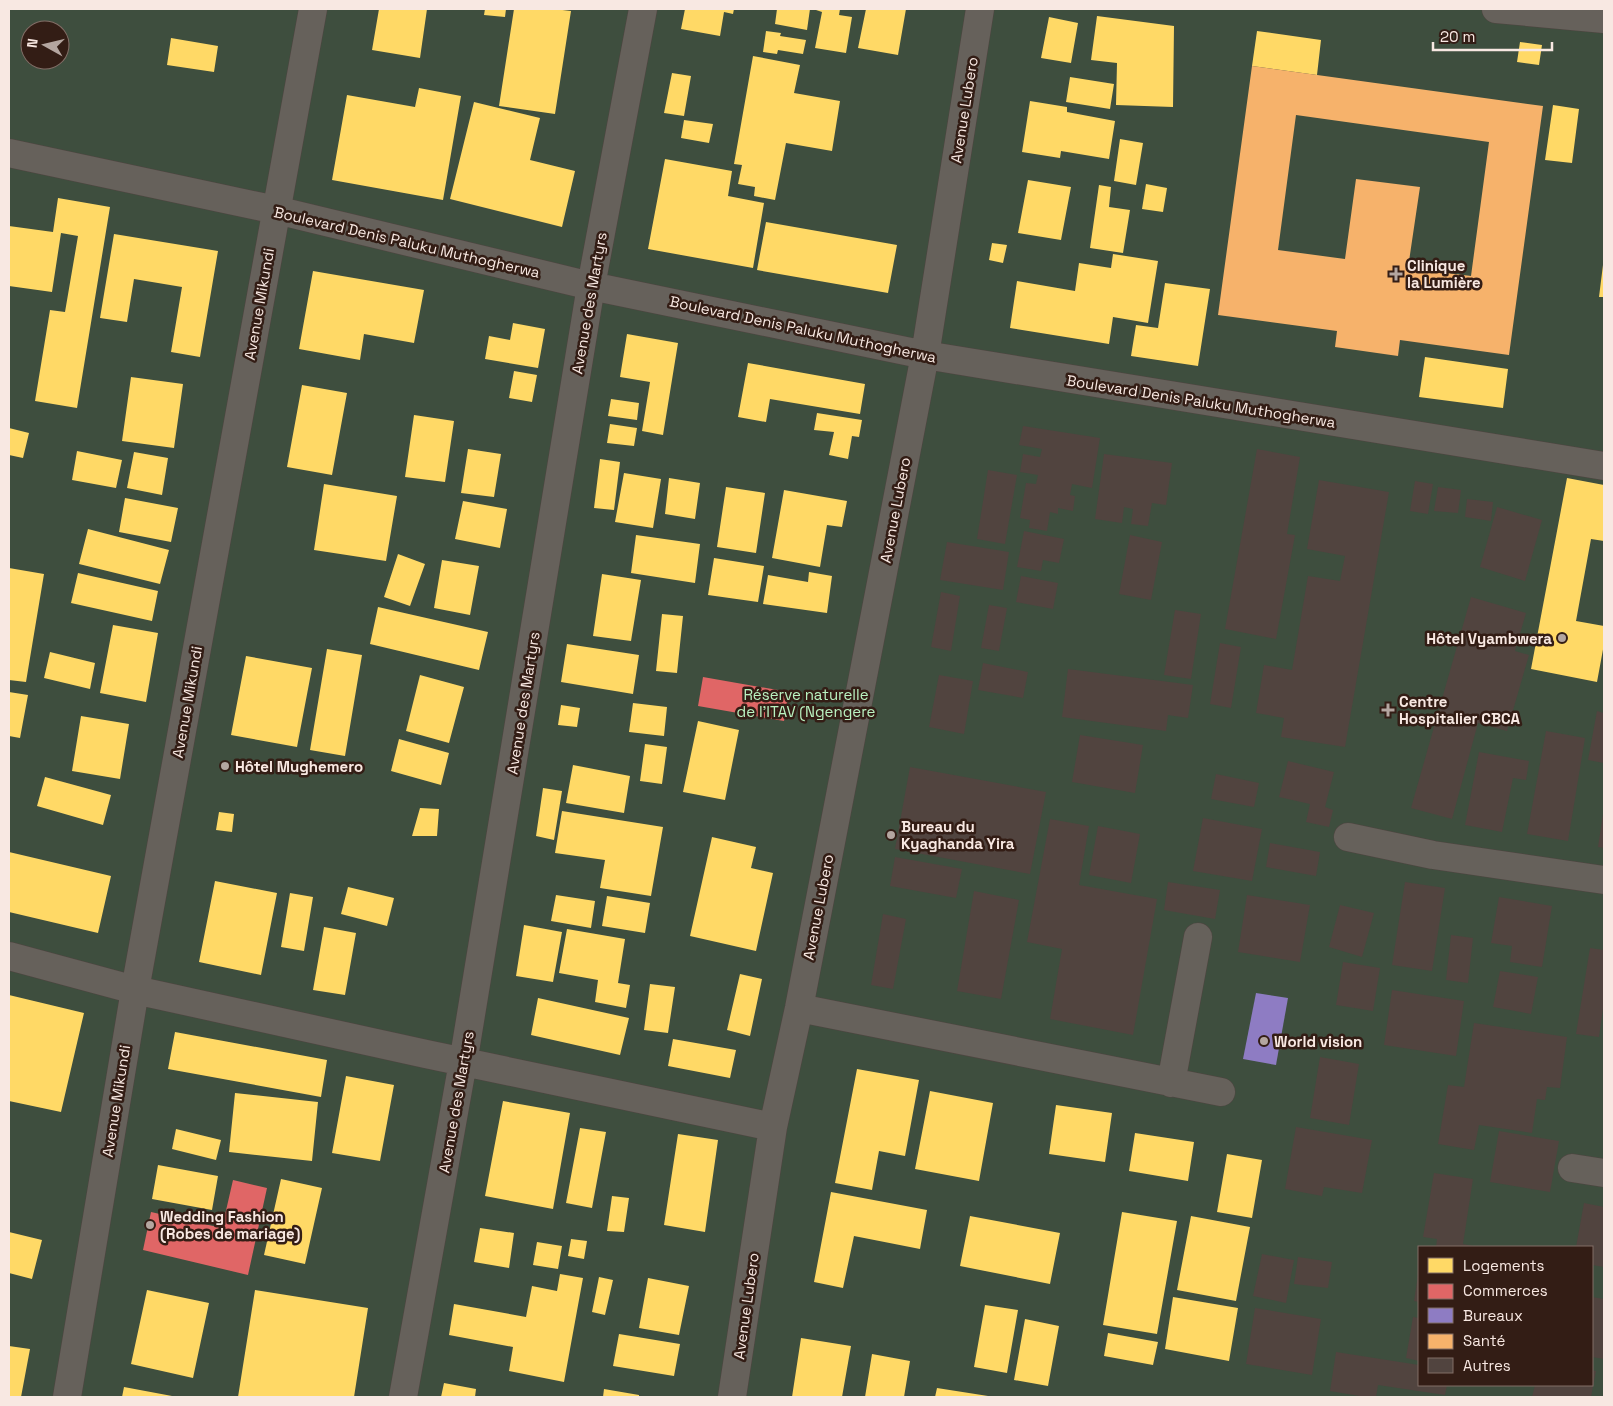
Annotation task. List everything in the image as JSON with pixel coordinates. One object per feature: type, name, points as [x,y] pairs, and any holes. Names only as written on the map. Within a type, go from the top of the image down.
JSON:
[{"type":"street","name":"Avenue Mikundi","points":[[67,1397],[135,990],[313,9]]},
{"type":"street","name":"Avenue des Martyrs","points":[[403,1397],[463,1062],[591,286],[643,9]]},
{"type":"street","name":"Avenue Lubero","points":[[732,1397],[773,1127],[799,1008],[925,356],[980,9]]},
{"type":"street","points":[[1496,9],[1604,20]]},
{"type":"street","name":"Boulevard Denis Paluku Muthogherwa","points":[[9,153],[276,210],[591,286],[925,356],[1604,466]]},
{"type":"street","points":[[1348,837],[1433,855],[1604,880]]},
{"type":"street","points":[[1171,1083],[1198,937]]},
{"type":"street","points":[[9,956],[135,990],[463,1062],[773,1127]]},
{"type":"street","points":[[799,1008],[1221,1092]]},
{"type":"street","points":[[1572,1168],[1604,1173]]},
{"type":"green space","name":"Réserve naturelle de l'ITAV (Ngengere","points":[[9,9],[1604,9],[1604,1397],[9,1397]]},
{"type":"building: Logements","points":[[379,9],[427,9],[420,58],[372,50]]},
{"type":"building: Logements","points":[[485,9],[506,9],[505,17],[484,15]]},
{"type":"building: Logements","points":[[514,9],[571,11],[555,114],[499,106]]},
{"type":"building: Logements","points":[[685,9],[734,9],[733,14],[724,12],[720,36],[681,29]]},
{"type":"building: Logements","points":[[777,9],[810,9],[807,30],[775,24]]},
{"type":"building: Logements","points":[[813,9],[840,9],[839,15],[852,17],[846,53],[815,48],[822,12]]},
{"type":"building: Logements","points":[[866,9],[906,9],[898,55],[858,48]]},
{"type":"building: Logements","points":[[1097,16],[1174,26],[1173,107],[1116,105],[1117,63],[1091,60]]},
{"type":"building: Logements","points":[[1049,17],[1078,23],[1071,63],[1041,58]]},
{"type":"building: Logements","points":[[766,31],[781,33],[780,36],[806,40],[803,54],[778,50],[777,54],[763,52]]},
{"type":"building: Logements","points":[[1257,31],[1321,40],[1317,75],[1252,66]]},
{"type":"building: Logements","points":[[171,38],[218,46],[214,72],[167,65]]},
{"type":"building: Logements","points":[[1520,42],[1542,45],[1539,65],[1517,62]]},
{"type":"building: Logements","points":[[753,56],[800,65],[794,93],[840,101],[832,151],[786,143],[775,200],[754,196],[755,187],[738,184],[742,165],[734,164]]},
{"type":"building: Logements","points":[[672,73],[691,76],[684,116],[664,113]]},
{"type":"building: Logements","points":[[1070,77],[1114,84],[1110,109],[1066,102]]},
{"type":"building: Logements","points":[[419,88],[461,96],[443,200],[332,180],[347,95],[415,107]]},
{"type":"building: Logements","points":[[1030,101],[1067,107],[1067,112],[1115,121],[1109,159],[1061,151],[1060,158],[1022,152]]},
{"type":"building: Logements","points":[[474,102],[540,118],[530,160],[575,171],[562,227],[450,199]]},
{"type":"building: Logements","points":[[1553,105],[1579,109],[1572,163],[1545,160]]},
{"type":"building: Logements","points":[[684,120],[713,124],[709,143],[681,138]]},
{"type":"building: Logements","points":[[1120,139],[1143,143],[1136,185],[1114,181]]},
{"type":"building: Logements","points":[[665,159],[732,171],[728,196],[764,203],[753,268],[648,249]]},
{"type":"building: Logements","points":[[1028,180],[1071,187],[1061,240],[1018,233]]},
{"type":"building: Logements","points":[[1146,184],[1167,188],[1163,212],[1142,209]]},
{"type":"building: Logements","points":[[1099,185],[1111,187],[1109,207],[1130,210],[1123,253],[1090,248]]},
{"type":"building: Logements","points":[[58,198],[110,207],[77,408],[35,401],[50,310],[65,312],[78,236],[61,233],[52,292],[9,286],[9,226],[53,232]]},
{"type":"building: Logements","points":[[766,222],[897,245],[888,293],[757,270]]},
{"type":"building: Logements","points":[[114,234],[218,251],[200,357],[171,352],[182,287],[134,279],[127,322],[100,318]]},
{"type":"building: Logements","points":[[992,243],[1007,245],[1003,263],[989,260]]},
{"type":"building: Logements","points":[[1113,254],[1158,261],[1148,323],[1113,317],[1109,344],[1010,328],[1017,281],[1075,291],[1079,263],[1111,268]]},
{"type":"building: Logements","points":[[1603,265],[1604,297],[1599,297]]},
{"type":"building: Logements","points":[[313,271],[424,290],[414,343],[364,334],[360,360],[299,349]]},
{"type":"building: Logements","points":[[1165,283],[1210,289],[1198,366],[1131,356],[1136,325],[1158,328]]},
{"type":"building: Logements","points":[[513,323],[545,329],[538,368],[485,359],[489,336],[510,340]]},
{"type":"building: Logements","points":[[627,334],[678,343],[663,435],[642,431],[650,382],[620,377]]},
{"type":"building: Logements","points":[[1425,357],[1508,369],[1503,408],[1419,397]]},
{"type":"building: Logements","points":[[748,363],[865,384],[860,414],[770,399],[766,422],[738,417]]},
{"type":"building: Logements","points":[[514,371],[537,375],[532,402],[509,398]]},
{"type":"building: Logements","points":[[131,377],[183,384],[174,448],[122,441]]},
{"type":"building: Logements","points":[[302,385],[347,393],[332,475],[287,467]]},
{"type":"building: Logements","points":[[611,399],[639,403],[637,420],[608,416]]},
{"type":"building: Logements","points":[[817,413],[862,420],[859,437],[852,436],[848,459],[829,455],[834,432],[814,430]]},
{"type":"building: Logements","points":[[414,415],[454,421],[445,482],[405,477]]},
{"type":"building: Logements","points":[[610,424],[637,428],[634,446],[607,443]]},
{"type":"building: Logements","points":[[9,428],[29,433],[23,458],[9,455]]},
{"type":"building: Logements","points":[[468,449],[501,454],[494,497],[461,493]]},
{"type":"building: Logements","points":[[77,451],[122,460],[116,488],[72,480]]},
{"type":"building: Logements","points":[[134,452],[168,458],[162,495],[127,488]]},
{"type":"building: Logements","points":[[600,459],[620,462],[614,510],[594,508]]},
{"type":"building: Logements","points":[[624,473],[661,479],[653,528],[615,522]]},
{"type":"building: Logements","points":[[669,478],[700,483],[695,519],[665,514]]},
{"type":"building: Logements","points":[[1567,478],[1604,485],[1604,541],[1591,539],[1576,621],[1604,626],[1604,644],[1597,682],[1531,669]]},
{"type":"building: Logements","points":[[324,484],[397,496],[386,561],[314,550]]},
{"type":"building: Logements","points":[[726,487],[765,493],[756,553],[717,547]]},
{"type":"building: Logements","points":[[784,490],[847,501],[842,527],[827,525],[820,567],[772,558]]},
{"type":"building: Logements","points":[[125,498],[178,508],[171,542],[119,532]]},
{"type":"building: Logements","points":[[463,501],[507,509],[500,548],[455,539]]},
{"type":"building: Logements","points":[[88,529],[169,550],[160,584],[79,564]]},
{"type":"building: Logements","points":[[636,535],[700,544],[695,583],[631,573]]},
{"type":"building: Logements","points":[[398,554],[425,564],[410,606],[384,597]]},
{"type":"building: Logements","points":[[714,558],[764,566],[758,602],[708,595]]},
{"type":"building: Logements","points":[[442,560],[479,566],[470,615],[434,608]]},
{"type":"building: Logements","points":[[9,568],[44,574],[26,682],[9,680]]},
{"type":"building: Logements","points":[[809,572],[832,576],[827,613],[763,604],[768,575],[808,582]]},
{"type":"building: Logements","points":[[78,573],[158,591],[152,621],[71,603]]},
{"type":"building: Logements","points":[[602,574],[641,580],[631,641],[593,636]]},
{"type":"building: Logements","points":[[378,607],[488,632],[479,670],[370,644]]},
{"type":"building: Logements","points":[[662,614],[683,616],[677,673],[656,671]]},
{"type":"building: Logements","points":[[113,625],[158,633],[146,702],[100,693]]},
{"type":"building: Logements","points":[[567,644],[639,655],[633,694],[561,682]]},
{"type":"building: Logements","points":[[327,649],[362,655],[345,756],[310,750]]},
{"type":"building: Logements","points":[[50,652],[95,663],[90,689],[44,678]]},
{"type":"building: Logements","points":[[246,656],[312,668],[297,747],[231,735]]},
{"type":"building: Logements","points":[[420,675],[464,687],[449,743],[406,731]]},
{"type":"building: Logements","points":[[9,692],[28,695],[20,738],[9,736]]},
{"type":"building: Logements","points":[[633,703],[667,707],[664,736],[629,732]]},
{"type":"building: Logements","points":[[561,705],[580,708],[577,727],[558,725]]},
{"type":"building: Logements","points":[[81,716],[129,724],[120,779],[72,771]]},
{"type":"building: Logements","points":[[698,721],[739,730],[725,800],[683,792]]},
{"type":"building: Logements","points":[[399,739],[449,753],[441,785],[391,771]]},
{"type":"building: Logements","points":[[645,744],[667,747],[662,784],[640,781]]},
{"type":"building: Logements","points":[[573,765],[630,776],[624,813],[566,803]]},
{"type":"building: Logements","points":[[45,777],[111,795],[103,825],[37,806]]},
{"type":"building: Logements","points":[[543,788],[562,791],[554,840],[536,836]]},
{"type":"building: Logements","points":[[420,808],[439,809],[437,836],[412,836]]},
{"type":"building: Logements","points":[[562,811],[663,827],[651,896],[600,888],[605,860],[555,853]]},
{"type":"building: Logements","points":[[219,812],[234,814],[232,832],[216,830]]},
{"type":"building: Logements","points":[[712,837],[756,847],[751,868],[773,873],[756,951],[690,936]]},
{"type":"building: Logements","points":[[9,852],[111,876],[98,933],[9,912]]},
{"type":"building: Logements","points":[[215,881],[277,893],[261,975],[199,962]]},
{"type":"building: Logements","points":[[348,887],[394,898],[387,926],[341,914]]},
{"type":"building: Logements","points":[[290,893],[313,897],[304,951],[281,947]]},
{"type":"building: Logements","points":[[556,895],[595,901],[591,928],[551,921]]},
{"type":"building: Logements","points":[[607,896],[650,903],[645,933],[602,926]]},
{"type":"building: Logements","points":[[524,925],[562,932],[553,982],[516,976]]},
{"type":"building: Logements","points":[[324,927],[356,933],[345,995],[313,990]]},
{"type":"building: Logements","points":[[567,929],[625,939],[618,983],[630,985],[626,1008],[595,1002],[598,980],[559,973]]},
{"type":"building: Logements","points":[[740,974],[762,979],[750,1036],[727,1030]]},
{"type":"building: Logements","points":[[650,984],[675,987],[668,1033],[644,1030]]},
{"type":"building: Logements","points":[[9,995],[84,1013],[61,1112],[9,1101]]},
{"type":"building: Logements","points":[[538,998],[629,1018],[620,1055],[531,1035]]},
{"type":"building: Logements","points":[[175,1032],[327,1060],[321,1097],[168,1069]]},
{"type":"building: Logements","points":[[673,1039],[736,1050],[730,1078],[668,1066]]},
{"type":"building: Logements","points":[[857,1069],[919,1080],[905,1156],[879,1151],[872,1190],[835,1183]]},
{"type":"building: Logements","points":[[346,1076],[394,1085],[380,1161],[332,1153]]},
{"type":"building: Logements","points":[[930,1091],[993,1103],[979,1181],[915,1169]]},
{"type":"building: Logements","points":[[235,1093],[318,1102],[312,1161],[229,1152]]},
{"type":"building: Logements","points":[[503,1101],[570,1113],[553,1209],[485,1196]]},
{"type":"building: Logements","points":[[1056,1105],[1112,1113],[1105,1162],[1049,1154]]},
{"type":"building: Logements","points":[[580,1128],[606,1132],[592,1208],[566,1203]]},
{"type":"building: Logements","points":[[176,1129],[221,1140],[216,1160],[172,1149]]},
{"type":"building: Logements","points":[[1135,1133],[1194,1142],[1188,1181],[1129,1171]]},
{"type":"building: Logements","points":[[678,1134],[718,1140],[705,1232],[664,1225]]},
{"type":"building: Logements","points":[[1227,1154],[1262,1160],[1252,1218],[1217,1212]]},
{"type":"building: Logements","points":[[158,1165],[218,1176],[212,1210],[152,1199]]},
{"type":"building: Logements","points":[[281,1179],[322,1188],[305,1264],[264,1255]]},
{"type":"building: Logements","points":[[831,1192],[927,1210],[920,1249],[854,1236],[843,1288],[814,1282]]},
{"type":"building: Logements","points":[[612,1196],[629,1198],[624,1232],[607,1231]]},
{"type":"building: Logements","points":[[1122,1212],[1177,1221],[1157,1334],[1103,1325]]},
{"type":"building: Logements","points":[[970,1216],[1060,1233],[1050,1284],[960,1266]]},
{"type":"building: Logements","points":[[1191,1216],[1250,1227],[1236,1301],[1177,1290]]},
{"type":"building: Logements","points":[[480,1228],[514,1233],[509,1268],[474,1262]]},
{"type":"building: Logements","points":[[9,1232],[42,1240],[32,1279],[9,1273]]},
{"type":"building: Logements","points":[[571,1239],[587,1241],[584,1259],[568,1256]]},
{"type":"building: Logements","points":[[537,1242],[562,1246],[558,1269],[533,1265]]},
{"type":"building: Logements","points":[[560,1274],[583,1278],[564,1382],[509,1371],[513,1347],[449,1335],[454,1304],[526,1317],[532,1286],[557,1291]]},
{"type":"building: Logements","points":[[599,1277],[613,1280],[605,1315],[592,1312]]},
{"type":"building: Logements","points":[[648,1278],[689,1286],[679,1335],[639,1328]]},
{"type":"building: Logements","points":[[147,1290],[209,1303],[193,1378],[131,1364]]},
{"type":"building: Logements","points":[[255,1290],[368,1308],[354,1397],[238,1397]]},
{"type":"building: Logements","points":[[1173,1297],[1238,1308],[1229,1361],[1165,1349]]},
{"type":"building: Logements","points":[[985,1305],[1018,1310],[1007,1373],[974,1367]]},
{"type":"building: Logements","points":[[1025,1319],[1059,1326],[1048,1386],[1014,1380]]},
{"type":"building: Logements","points":[[1108,1333],[1158,1342],[1153,1365],[1104,1356]]},
{"type":"building: Logements","points":[[619,1334],[680,1344],[674,1376],[613,1366]]},
{"type":"building: Logements","points":[[801,1338],[851,1346],[842,1397],[792,1397]]},
{"type":"building: Logements","points":[[9,1346],[30,1349],[21,1397],[9,1397]]},
{"type":"building: Logements","points":[[872,1354],[910,1361],[904,1397],[865,1397]]},
{"type":"building: Logements","points":[[444,1383],[476,1389],[475,1397],[441,1397]]},
{"type":"building: Logements","points":[[124,1387],[172,1396],[172,1397],[122,1397]]},
{"type":"building: Logements","points":[[937,1388],[988,1396],[935,1397]]},
{"type":"building: Logements","points":[[604,1389],[639,1395],[639,1397],[603,1397]]},
{"type":"building: Commerces","points":[[703,677],[789,692],[784,721],[698,706]]},
{"type":"building: Commerces","points":[[233,1180],[267,1188],[248,1275],[143,1250],[151,1212],[222,1228]]},
{"type":"building: Bureaux","points":[[1256,993],[1288,998],[1276,1065],[1243,1059]]},
{"type":"building: Santé","points":[[1252,66],[1543,106],[1509,355],[1400,340],[1398,356],[1335,347],[1337,331],[1218,315]],"holes":[[[1296,115],[1489,142],[1471,276],[1408,268],[1420,187],[1356,179],[1345,259],[1278,250]]]},
{"type":"building: Autres","points":[[1023,426],[1100,438],[1092,488],[1072,484],[1070,495],[1075,496],[1073,511],[1058,508],[1058,514],[1050,512],[1047,531],[1029,528],[1030,520],[1020,518],[1026,483],[1036,484],[1038,475],[1020,472],[1023,454],[1040,457],[1042,449],[1019,445]]},
{"type":"building: Autres","points":[[1257,449],[1300,457],[1287,534],[1295,535],[1276,639],[1225,629]]},
{"type":"building: Autres","points":[[1104,454],[1172,463],[1166,505],[1152,503],[1148,526],[1131,524],[1133,509],[1124,507],[1122,523],[1095,519]]},
{"type":"building: Autres","points":[[988,470],[1017,475],[1005,544],[977,539]]},
{"type":"building: Autres","points":[[1319,480],[1389,492],[1345,747],[1281,737],[1284,718],[1256,713],[1264,665],[1292,670],[1308,576],[1340,581],[1345,556],[1307,549]]},
{"type":"building: Autres","points":[[1415,481],[1433,484],[1428,514],[1410,511]]},
{"type":"building: Autres","points":[[1438,487],[1461,490],[1458,513],[1434,511]]},
{"type":"building: Autres","points":[[1467,499],[1493,502],[1491,521],[1465,517]]},
{"type":"building: Autres","points":[[1497,507],[1542,520],[1525,581],[1480,567]]},
{"type":"building: Autres","points":[[1024,531],[1064,539],[1059,563],[1043,560],[1041,571],[1017,567]]},
{"type":"building: Autres","points":[[1130,535],[1162,542],[1151,600],[1119,594]]},
{"type":"building: Autres","points":[[947,542],[1009,552],[1003,590],[940,580]]},
{"type":"building: Autres","points":[[1021,576],[1058,583],[1053,609],[1016,602]]},
{"type":"building: Autres","points":[[941,592],[960,596],[951,651],[931,647]]},
{"type":"building: Autres","points":[[1471,597],[1526,613],[1515,651],[1529,655],[1507,731],[1478,723],[1452,819],[1411,808]]},
{"type":"building: Autres","points":[[989,605],[1007,608],[999,651],[981,648]]},
{"type":"building: Autres","points":[[1175,610],[1201,614],[1191,679],[1164,675]]},
{"type":"building: Autres","points":[[1220,643],[1241,647],[1231,708],[1210,704]]},
{"type":"building: Autres","points":[[983,663],[1028,672],[1023,698],[978,690]]},
{"type":"building: Autres","points":[[1068,669],[1193,685],[1188,718],[1168,715],[1166,731],[1062,717]]},
{"type":"building: Autres","points":[[939,675],[973,681],[964,734],[929,727]]},
{"type":"building: Autres","points":[[1597,711],[1604,713],[1604,763],[1588,760]]},
{"type":"building: Autres","points":[[1546,731],[1585,738],[1568,841],[1527,834]]},
{"type":"building: Autres","points":[[1080,735],[1143,745],[1135,793],[1072,782]]},
{"type":"building: Autres","points":[[1479,752],[1529,761],[1526,780],[1513,778],[1502,832],[1465,825]]},
{"type":"building: Autres","points":[[1288,761],[1334,772],[1325,807],[1333,810],[1329,827],[1306,822],[1310,804],[1279,797]]},
{"type":"building: Autres","points":[[910,767],[1046,792],[1030,874],[895,849]]},
{"type":"building: Autres","points":[[1216,774],[1259,783],[1254,807],[1211,799]]},
{"type":"building: Autres","points":[[1604,815],[1604,848],[1598,847]]},
{"type":"building: Autres","points":[[1203,818],[1262,829],[1252,881],[1193,871]]},
{"type":"building: Autres","points":[[1050,819],[1089,826],[1079,885],[1157,899],[1133,1035],[1050,1019],[1062,949],[1027,942]]},
{"type":"building: Autres","points":[[1098,826],[1140,834],[1131,883],[1089,875]]},
{"type":"building: Autres","points":[[1270,843],[1320,852],[1316,876],[1266,867]]},
{"type":"building: Autres","points":[[895,857],[962,869],[956,898],[890,886]]},
{"type":"building: Autres","points":[[1168,882],[1220,890],[1215,919],[1164,910]]},
{"type":"building: Autres","points":[[1405,882],[1445,888],[1432,971],[1392,965]]},
{"type":"building: Autres","points":[[974,891],[1019,900],[1001,999],[957,991]]},
{"type":"building: Autres","points":[[1247,895],[1310,905],[1300,962],[1238,952]]},
{"type":"building: Autres","points":[[1499,897],[1552,906],[1542,967],[1510,962],[1512,946],[1491,943]]},
{"type":"building: Autres","points":[[1340,905],[1374,913],[1362,957],[1329,947]]},
{"type":"building: Autres","points":[[883,914],[906,919],[893,989],[871,985]]},
{"type":"building: Autres","points":[[1451,935],[1473,938],[1468,983],[1446,980]]},
{"type":"building: Autres","points":[[1590,948],[1604,950],[1604,1002],[1599,1037],[1576,1034]]},
{"type":"building: Autres","points":[[1343,962],[1380,968],[1373,1011],[1336,1005]]},
{"type":"building: Autres","points":[[1500,971],[1538,977],[1531,1014],[1493,1007]]},
{"type":"building: Autres","points":[[1392,990],[1464,1001],[1456,1056],[1384,1045]]},
{"type":"building: Autres","points":[[1474,1023],[1567,1037],[1560,1088],[1547,1087],[1545,1100],[1537,1099],[1532,1133],[1479,1125],[1474,1150],[1438,1144],[1448,1085],[1464,1087]]},
{"type":"building: Autres","points":[[1320,1057],[1359,1064],[1349,1125],[1310,1118]]},
{"type":"building: Autres","points":[[1296,1127],[1372,1140],[1362,1193],[1324,1187],[1322,1196],[1285,1189]]},
{"type":"building: Autres","points":[[1499,1131],[1559,1141],[1550,1192],[1490,1182]]},
{"type":"building: Autres","points":[[1434,1173],[1473,1179],[1463,1244],[1473,1246],[1436,1246],[1437,1239],[1423,1237]]},
{"type":"building: Autres","points":[[1584,1203],[1604,1207],[1604,1267],[1593,1265],[1593,1246],[1576,1246]]},
{"type":"building: Autres","points":[[1262,1254],[1294,1260],[1286,1303],[1253,1296]]},
{"type":"building: Autres","points":[[1298,1257],[1332,1262],[1328,1288],[1294,1284]]},
{"type":"building: Autres","points":[[1418,1275],[1418,1302],[1414,1301]]},
{"type":"building: Autres","points":[[1593,1297],[1604,1299],[1604,1359],[1593,1357]]},
{"type":"building: Autres","points":[[1255,1308],[1321,1319],[1312,1375],[1246,1364]]},
{"type":"building: Autres","points":[[1413,1317],[1418,1318],[1418,1361],[1406,1358]]},
{"type":"building: Autres","points":[[1336,1352],[1418,1365],[1418,1386],[1447,1386],[1445,1395],[1378,1385],[1376,1397],[1330,1391]]},
{"type":"building: Autres","points":[[1593,1370],[1596,1371],[1591,1397],[1532,1397],[1535,1386],[1593,1386]]},
{"type":"place","name":"Clinique la Lumière","points":[[1396,274]]},
{"type":"place","name":"Hôtel Vyambwera","points":[[1562,638]]},
{"type":"place","name":"Centre Hospitalier CBCA","points":[[1388,710]]},
{"type":"place","name":"Hôtel Mughemero","points":[[225,766]]},
{"type":"place","name":"Bureau du Kyaghanda Yira","points":[[891,835]]},
{"type":"place","name":"World vision","points":[[1264,1041]]},
{"type":"place","name":"Wedding Fashion (Robes de mariage)","points":[[150,1225]]}]
